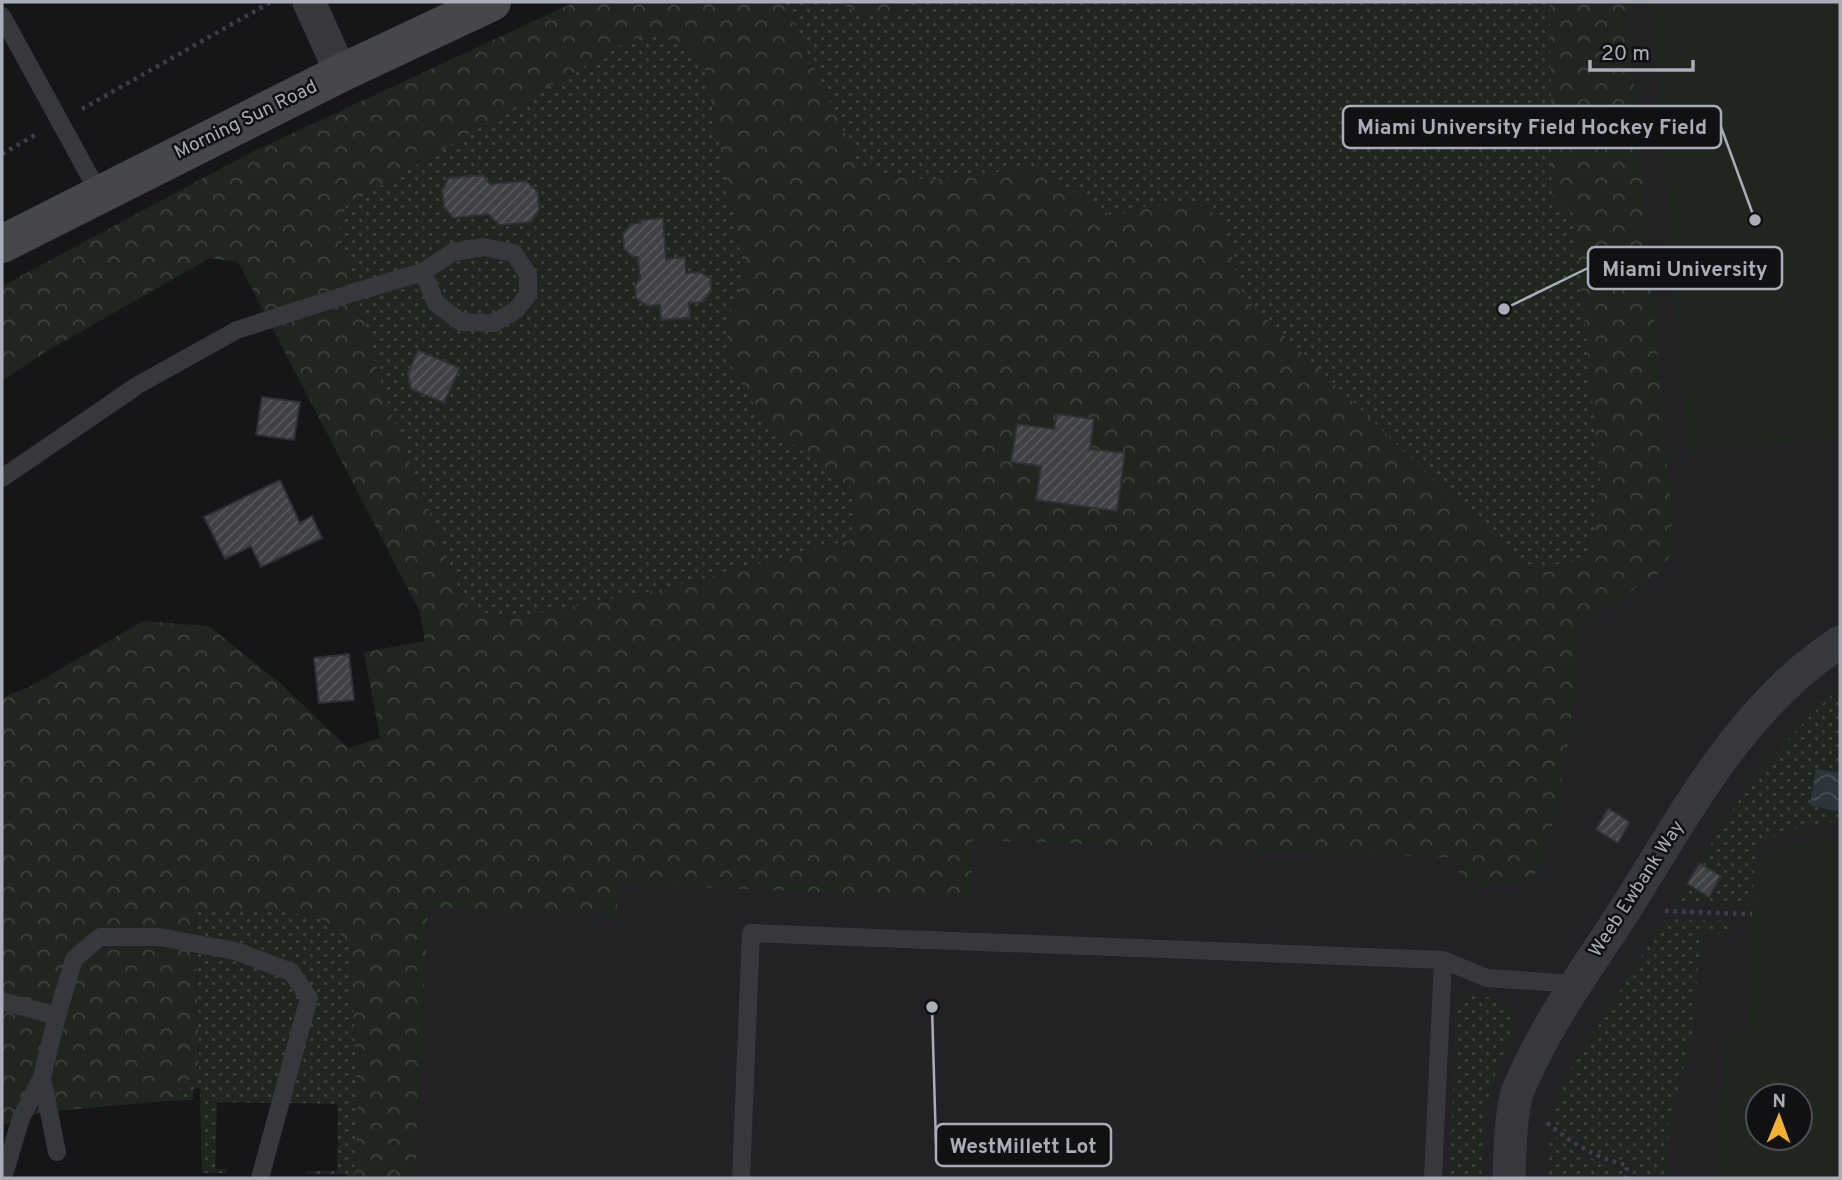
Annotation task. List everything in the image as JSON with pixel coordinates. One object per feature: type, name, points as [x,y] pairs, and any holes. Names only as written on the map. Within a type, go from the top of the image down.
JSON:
[{"type":"main road","name":"Morning Sun Road","points":[[2,244],[341,73],[492,2]]},
{"type":"street","points":[[309,2],[341,73]]},
{"type":"street","name":"Weeb Ewbank Way","points":[[1509,1178],[1510,1143],[1518,1092],[1540,1044],[1576,984],[1718,762],[1761,711],[1814,659],[1840,642]]},
{"type":"lane","points":[[2,16],[99,193]]},
{"type":"lane","points":[[2,478],[138,385],[237,330],[423,272],[453,252],[483,247],[514,253],[528,275],[528,295],[516,310],[494,323],[461,322],[436,303],[423,272]]},
{"type":"lane","points":[[741,1178],[751,933],[1443,960],[1487,978],[1576,984]]},
{"type":"lane","points":[[3,1178],[21,1118],[43,1077],[74,960],[100,937],[159,937],[236,951],[291,972],[309,998],[260,1178]]},
{"type":"lane","points":[[1433,1178],[1443,960]]},
{"type":"lane","points":[[2,1001],[57,1016]]},
{"type":"lane","points":[[43,1077],[57,1153]]},
{"type":"path","points":[[2,154],[271,2]]},
{"type":"path","points":[[1669,900],[1662,911],[1752,914]]},
{"type":"path","points":[[1545,1130],[1548,1111]]},
{"type":"path","points":[[1545,1122],[1583,1150],[1627,1166],[1626,1178]]},
{"type":"shaded area","points":[[824,2],[1840,2],[1840,1178],[415,1178],[437,699],[1507,765]]},
{"type":"green space","points":[[575,2],[784,2],[859,164],[890,175],[929,180],[1036,168],[1114,217],[1141,207],[1193,202],[1209,209],[1224,227],[1243,296],[1518,562],[1546,568],[1586,556],[1595,534],[1600,477],[1574,214],[1552,195],[1550,2],[1627,2],[1673,531],[1670,555],[1659,573],[1583,622],[1574,639],[1575,684],[1568,745],[1554,820],[1538,870],[1526,881],[1501,885],[1469,881],[1459,873],[1459,858],[973,840],[971,898],[617,884],[617,915],[428,907],[415,1178],[354,1178],[358,1107],[350,943],[324,920],[287,911],[195,912],[199,1070],[166,1101],[43,1112],[2,1125],[2,698],[31,686],[143,621],[209,626],[280,683],[348,748],[380,738],[364,652],[425,641],[420,612],[238,262],[210,258],[47,351],[2,381],[2,286],[252,152]],"holes":[[[653,35],[687,45],[703,60],[744,270],[740,292],[727,321],[727,359],[765,423],[854,490],[857,518],[850,540],[668,588],[515,618],[467,610],[385,396],[339,232],[346,206],[629,40]]]},
{"type":"green space","points":[[784,2],[838,2],[856,11],[898,13],[908,2],[1550,2],[1552,195],[1574,214],[1600,477],[1595,534],[1585,556],[1546,568],[1518,562],[1243,295],[1224,227],[1141,207],[1114,217],[1036,168],[929,180],[890,175],[858,164]]},
{"type":"green space","points":[[838,2],[908,2],[898,13],[856,11]]},
{"type":"green space","points":[[1652,2],[1840,2],[1840,439],[1687,451]]},
{"type":"green space","points":[[653,35],[687,45],[703,60],[744,270],[740,292],[727,321],[821,464],[855,490],[857,518],[850,540],[668,588],[515,618],[467,610],[385,396],[339,232],[346,205],[629,40]]},
{"type":"green space","points":[[1840,688],[1840,773],[1816,770],[1810,805],[1840,812],[1840,821],[1796,829],[1756,844],[1752,906],[1673,903],[1687,884],[1709,896],[1721,876],[1699,863],[1747,789],[1780,749]]},
{"type":"green space","points":[[1840,839],[1840,1178],[1719,1178],[1725,1032],[1747,1031],[1755,857],[1786,846]]},
{"type":"green space","points":[[195,911],[287,911],[324,920],[350,943],[358,1107],[354,1178],[347,1178],[347,1174],[307,1174],[307,1171],[337,1171],[338,1104],[217,1102],[215,1169],[226,1169],[226,1173],[202,1173],[200,1088],[193,1089],[193,1100],[166,1101],[199,1069]]},
{"type":"green space","points":[[1665,919],[1730,922],[1729,934],[1700,933],[1694,1029],[1669,1122],[1668,1175],[1632,1174],[1633,1161],[1610,1157],[1589,1148],[1552,1120],[1560,1091],[1573,1066]]},
{"type":"green space","points":[[1468,996],[1489,997],[1506,1006],[1513,1024],[1512,1035],[1496,1071],[1486,1107],[1481,1178],[1450,1178],[1456,1010],[1458,1004]]},
{"type":"green space","points":[[1550,1132],[1584,1155],[1623,1171],[1622,1178],[1549,1178]]},
{"type":"water","points":[[1816,769],[1840,773],[1840,812],[1810,805]]},
{"type":"building","points":[[483,175],[490,184],[526,181],[538,192],[539,210],[531,222],[499,225],[488,214],[453,218],[444,207],[442,190],[449,178]]},
{"type":"building","points":[[663,218],[666,259],[685,257],[686,273],[701,272],[711,279],[711,291],[703,302],[689,303],[690,318],[661,320],[660,305],[647,306],[636,298],[635,285],[640,279],[638,257],[633,257],[624,249],[623,234],[631,224],[641,223],[640,220]]},
{"type":"building","points":[[418,350],[460,368],[444,403],[411,389],[408,373]]},
{"type":"building","points":[[262,397],[300,402],[294,440],[256,435]]},
{"type":"building","points":[[1057,414],[1094,419],[1090,449],[1125,453],[1117,511],[1036,500],[1041,466],[1011,462],[1017,424],[1054,429]]},
{"type":"building","points":[[280,480],[300,523],[312,516],[322,538],[261,567],[251,546],[225,559],[204,517]]},
{"type":"building","points":[[349,654],[354,700],[319,703],[314,658]]},
{"type":"building","points":[[1608,808],[1630,822],[1618,843],[1596,830]]},
{"type":"building","points":[[1699,863],[1721,876],[1709,897],[1687,884]]},
{"type":"place","name":"Miami University Field Hockey Field","points":[[1755,220]]},
{"type":"place","name":"Miami University","points":[[1504,309]]},
{"type":"place","name":"WestMillett Lot","points":[[932,1007]]}]
